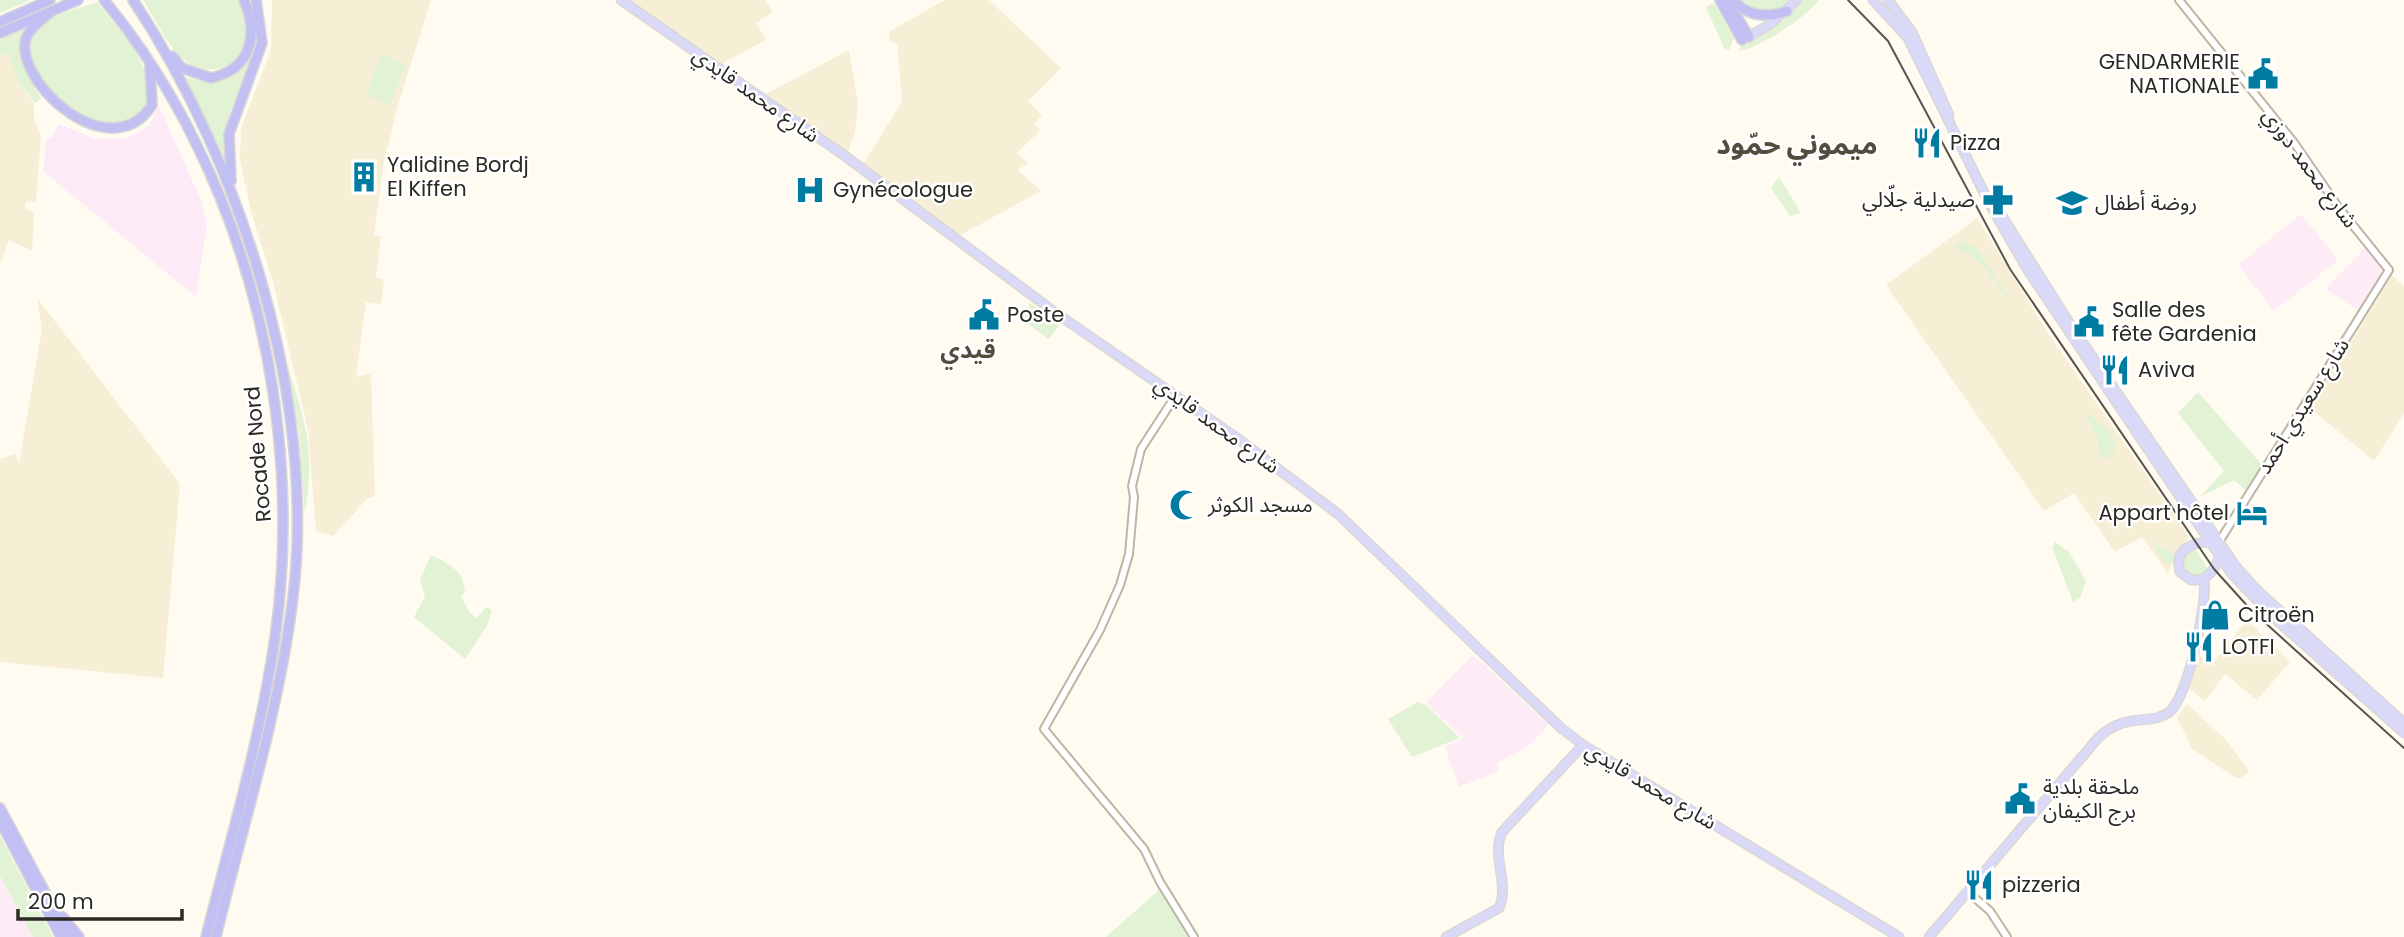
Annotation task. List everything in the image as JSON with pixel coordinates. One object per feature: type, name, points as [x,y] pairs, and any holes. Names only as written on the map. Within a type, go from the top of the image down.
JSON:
[{"type":"highway","points":[[3,20],[50,0]]},
{"type":"highway","points":[[0,33],[78,0]]},
{"type":"highway","name":"Rocade Nord","points":[[104,0],[149,62],[196,148],[239,251],[267,361],[281,467],[279,604],[263,712],[206,937]]},
{"type":"highway","name":"Rocade Nord","points":[[134,0],[159,41],[232,190],[267,303],[285,394],[296,486],[297,555],[291,611],[267,741],[216,937]]},
{"type":"highway","points":[[159,41],[188,71],[211,78],[223,76],[248,56],[252,29],[244,0]]},
{"type":"highway","points":[[232,190],[229,134],[262,44],[256,0]]},
{"type":"highway","points":[[1720,0],[1746,38]]},
{"type":"highway","points":[[1727,0],[1746,38]]},
{"type":"highway","points":[[1733,0],[1743,10],[1759,15],[1768,16],[1787,11]]},
{"type":"highway","points":[[52,11],[29,33],[25,47],[28,65],[54,100],[95,126],[125,128],[144,117],[152,105],[149,62]]},
{"type":"highway","points":[[0,808],[69,937]]},
{"type":"highway","points":[[0,821],[61,937]]},
{"type":"highway","points":[[54,909],[79,937]]},
{"type":"main road","name":"شارع محمد قايدي","points":[[621,0],[845,156],[1054,311],[1176,395],[1338,514],[1555,723],[1583,745],[1899,937]]},
{"type":"main road","points":[[1746,38],[1787,11],[1797,0]]},
{"type":"main road","points":[[1873,0],[1908,38],[1964,154],[2027,269],[2201,526],[2257,590],[2404,723]]},
{"type":"main road","points":[[1888,0],[1912,32],[1954,126],[2019,246],[2217,543],[2220,555],[2231,573],[2273,617],[2404,733]]},
{"type":"main road","points":[[2201,526],[2193,543],[2181,553],[2178,565],[2182,575],[2194,581],[2204,599]]},
{"type":"main road","points":[[2193,543],[2217,543]]},
{"type":"main road","points":[[2194,581],[2213,572],[2220,555]]},
{"type":"main road","points":[[2213,572],[2231,573]]},
{"type":"main road","points":[[1929,937],[2102,734],[2126,720],[2160,716],[2172,709],[2182,693],[2204,599],[2204,578]]},
{"type":"main road","points":[[1446,937],[1499,908],[1502,897],[1497,849],[1502,832],[1583,745]]},
{"type":"street","name":"شارع محمد دوزي","points":[[2179,0],[2295,144],[2339,208],[2389,270]]},
{"type":"street","name":"شارع سعيدي أحمد","points":[[2217,543],[2389,270]]},
{"type":"street","points":[[1176,395],[1141,449],[1132,486],[1134,497],[1129,554],[1120,585],[1100,630],[1044,729],[1144,849],[1194,937]]},
{"type":"street","points":[[1968,892],[1990,911],[2007,937]]},
{"type":"shaded area","points":[[272,0],[431,0],[398,105],[383,166],[374,235],[381,236],[376,277],[384,280],[381,304],[366,302],[356,377],[371,373],[375,496],[368,498],[333,536],[316,531],[308,430],[273,281],[251,212],[240,159],[241,128],[271,50]]},
{"type":"shaded area","points":[[628,0],[765,0],[773,12],[756,23],[766,40],[718,66]]},
{"type":"shaded area","points":[[945,0],[989,0],[1061,68],[1028,101],[1042,115],[1034,124],[1041,130],[1017,153],[1028,163],[1018,170],[1041,191],[957,237],[863,165],[902,101],[897,44],[889,40],[890,31]]},
{"type":"shaded area","points":[[849,50],[858,104],[855,132],[846,159],[760,97]]},
{"type":"shaded area","points":[[9,52],[19,83],[34,104],[34,118],[41,136],[36,202],[26,202],[25,207],[34,214],[32,251],[9,240],[0,264],[0,55]]},
{"type":"shaded area","points":[[159,106],[200,198],[207,224],[196,297],[43,171],[46,140],[52,137],[59,124],[95,139],[127,138],[149,126]]},
{"type":"shaded area","name":"روضة أطفال","points":[[2070,193],[2082,208],[2072,215],[2063,198]]},
{"type":"shaded area","points":[[2301,214],[2338,260],[2274,311],[2238,265]]},
{"type":"shaded area","points":[[1977,218],[2048,333],[2190,538],[2176,551],[2168,574],[2142,537],[2115,552],[2074,493],[2044,511],[1886,285]]},
{"type":"shaded area","points":[[2366,247],[2381,265],[2381,276],[2359,311],[2326,289]]},
{"type":"shaded area","points":[[2392,276],[2404,286],[2404,413],[2374,461],[2310,408]]},
{"type":"shaded area","points":[[37,298],[180,484],[163,678],[0,662],[0,459],[15,454],[19,463],[42,329]]},
{"type":"shaded area","points":[[2247,620],[2290,662],[2257,700],[2225,674],[2205,701],[2189,688],[2200,655],[2212,664]]},
{"type":"shaded area","points":[[1473,655],[1549,724],[1530,745],[1497,763],[1498,771],[1459,787],[1445,747],[1463,738],[1426,703]]},
{"type":"shaded area","points":[[2187,704],[2226,740],[2249,771],[2241,778],[2236,778],[2192,749],[2177,717]]},
{"type":"shaded area","points":[[0,876],[33,937],[0,937]]},
{"type":"green space","points":[[0,0],[31,0],[0,13]]},
{"type":"green space","points":[[143,0],[239,0],[248,32],[239,59],[221,68],[205,69],[192,65],[180,57],[170,44]]},
{"type":"green space","points":[[249,0],[253,0],[258,38],[256,52],[230,112],[225,162],[184,77],[206,82],[222,80],[235,75],[244,66],[253,42]]},
{"type":"green space","points":[[1734,0],[1793,0],[1778,10],[1764,12]]},
{"type":"green space","points":[[1802,0],[1819,0],[1782,31],[1739,51],[1740,47],[1782,21]]},
{"type":"green space","points":[[97,2],[130,44],[148,77],[147,102],[141,111],[125,121],[106,122],[85,116],[65,104],[48,88],[36,70],[30,52],[32,36],[43,23]]},
{"type":"green space","points":[[1714,3],[1734,38],[1729,50],[1724,48],[1706,7]]},
{"type":"green space","points":[[27,28],[21,47],[27,73],[41,98],[35,103],[19,83],[9,53],[0,55],[0,39]]},
{"type":"green space","points":[[382,54],[406,64],[390,105],[366,95]]},
{"type":"green space","points":[[1779,177],[1801,213],[1790,216],[1771,188]]},
{"type":"green space","points":[[1965,242],[1978,250],[2008,299],[1979,261],[1955,247],[1958,243]]},
{"type":"green space","points":[[1030,303],[1060,324],[1049,339],[1020,319]]},
{"type":"green space","points":[[288,366],[300,406],[309,455],[305,515],[299,434]]},
{"type":"green space","points":[[2198,392],[2262,465],[2247,491],[2234,480],[2200,497],[2224,471],[2178,413]]},
{"type":"green space","points":[[2090,415],[2107,430],[2115,442],[2112,454],[2106,460],[2100,455],[2097,435],[2086,418]]},
{"type":"green space","points":[[2147,536],[2160,547],[2173,551],[2175,562],[2165,563]]},
{"type":"green space","points":[[2055,542],[2069,552],[2086,581],[2080,598],[2073,602],[2052,547]]},
{"type":"green space","points":[[2195,549],[2209,570],[2195,577],[2185,571],[2183,562],[2188,552]]},
{"type":"green space","points":[[431,555],[459,573],[465,592],[461,596],[470,613],[477,618],[486,607],[492,610],[487,626],[465,659],[414,617],[425,596],[420,580]]},
{"type":"green space","points":[[1418,702],[1426,705],[1460,738],[1412,757],[1388,719]]},
{"type":"green space","points":[[0,836],[53,937],[33,937],[0,876]]},
{"type":"green space","points":[[1159,890],[1188,937],[1106,937]]},
{"type":"tram line","points":[[1848,0],[1888,41],[2010,269],[2214,569],[2251,610],[2404,748]]},
{"type":"place","name":"GENDARMERIE NATIONALE","points":[[2263,74]]},
{"type":"place","name":"Pizza","points":[[1927,143]]},
{"type":"place","name":"Yalidine Bordj El Kiffen","points":[[364,177]]},
{"type":"place","name":"Gynécologue","points":[[810,190]]},
{"type":"place","name":"صيدلية جلّالي","points":[[1998,200]]},
{"type":"place","name":"روضة أطفال","points":[[2072,203]]},
{"type":"place","name":"Poste","points":[[984,315]]},
{"type":"place","name":"Salle des fête Gardenia","points":[[2089,322]]},
{"type":"place","name":"Aviva","points":[[2115,370]]},
{"type":"place","name":"مسجد الكوثر","points":[[1185,505]]},
{"type":"place","name":"Appart hôtel","points":[[2252,513]]},
{"type":"place","name":"Citroën","points":[[2215,615]]},
{"type":"place","name":"LOTFI","points":[[2199,647]]},
{"type":"place","name":"ملحقة بلدية برج الكيفان","points":[[2020,799]]},
{"type":"place","name":"pizzeria","points":[[1979,885]]},
{"type":"district","name":"ميموني حمّود","points":[[1797,144]]},
{"type":"district","name":"قيدي","points":[[968,350]]}]
